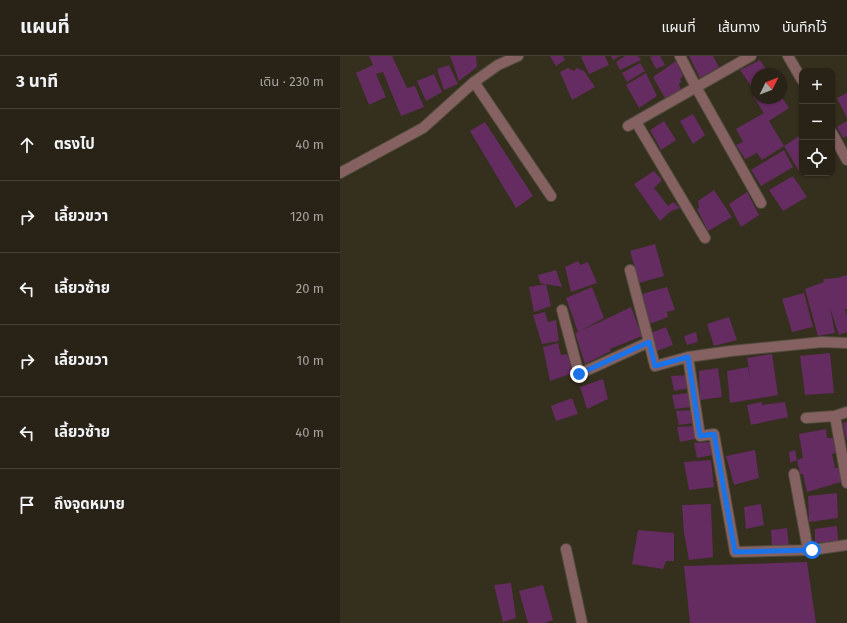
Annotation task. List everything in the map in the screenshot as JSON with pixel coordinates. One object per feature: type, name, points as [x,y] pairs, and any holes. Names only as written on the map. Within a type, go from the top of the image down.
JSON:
[{"type":"street","points":[[340,173],[423,128],[474,82],[498,65],[518,56]]},
{"type":"street","points":[[680,56],[761,203]]},
{"type":"street","points":[[705,238],[632,124],[751,56]]},
{"type":"street","points":[[788,56],[799,75]]},
{"type":"street","points":[[474,82],[551,196]]},
{"type":"street","points":[[835,138],[847,160]]},
{"type":"street","points":[[630,270],[655,366],[688,357],[731,351],[822,342],[847,343]]},
{"type":"street","points":[[562,310],[579,374],[649,342]]},
{"type":"street","points":[[688,357],[700,436],[714,434],[735,552],[808,550],[847,546]]},
{"type":"street","points":[[806,418],[835,416],[847,412]]},
{"type":"street","points":[[835,416],[847,483]]},
{"type":"street","points":[[794,474],[808,550]]},
{"type":"street","points":[[566,549],[582,623]]},
{"type":"building","points":[[369,56],[392,56],[407,88],[415,86],[424,107],[401,116],[383,72],[376,74],[386,97],[369,105],[356,73],[373,65]]},
{"type":"building","points":[[450,56],[476,56],[477,67],[459,81]]},
{"type":"building","points":[[550,56],[563,56],[565,60],[556,66]]},
{"type":"building","points":[[605,56],[609,65],[589,74],[581,57]]},
{"type":"building","points":[[611,56],[620,56],[613,60]]},
{"type":"building","points":[[625,56],[638,56],[641,60],[620,70],[616,62]]},
{"type":"building","points":[[660,56],[665,65],[656,69],[650,57]]},
{"type":"building","points":[[689,56],[713,56],[719,67],[700,78]]},
{"type":"building","points":[[760,60],[765,68],[751,68],[751,86],[740,70]]},
{"type":"building","points":[[676,61],[683,76],[680,79],[681,82],[679,84],[681,90],[665,98],[653,77]]},
{"type":"building","points":[[640,63],[645,71],[627,82],[622,73]]},
{"type":"building","points":[[449,65],[458,84],[444,90],[437,69]]},
{"type":"building","points":[[568,68],[574,71],[577,68],[584,71],[595,87],[572,100],[560,72]]},
{"type":"building","points":[[646,73],[657,96],[639,108],[626,85]]},
{"type":"building","points":[[434,74],[442,92],[426,101],[417,81]]},
{"type":"building","points":[[847,93],[847,118],[837,98]]},
{"type":"building","points":[[758,104],[786,104],[789,108],[769,121],[784,146],[762,160],[757,153],[745,159],[736,145],[743,142],[736,129],[764,113]]},
{"type":"building","points":[[693,114],[705,135],[693,144],[680,121]]},
{"type":"building","points":[[664,121],[676,140],[661,150],[650,130]]},
{"type":"building","points":[[847,121],[847,136],[843,138],[837,127]]},
{"type":"building","points":[[485,122],[533,196],[516,208],[470,131]]},
{"type":"building","points":[[799,136],[799,171],[784,146]]},
{"type":"building","points":[[784,150],[793,167],[761,186],[751,170]]},
{"type":"building","points":[[654,171],[662,180],[654,188],[668,206],[673,202],[680,208],[671,211],[660,221],[634,184]]},
{"type":"building","points":[[793,176],[807,197],[783,211],[769,190]]},
{"type":"building","points":[[714,190],[732,217],[708,231],[697,209],[699,208],[698,201]]},
{"type":"building","points":[[747,192],[759,215],[741,227],[729,204]]},
{"type":"building","points":[[655,244],[664,276],[639,283],[630,251]]},
{"type":"building","points":[[578,261],[580,265],[588,262],[597,283],[571,292],[565,267]]},
{"type":"building","points":[[556,270],[562,287],[540,283],[538,275]]},
{"type":"building","points":[[847,275],[847,309],[845,309],[847,316],[847,332],[839,335],[830,308],[835,333],[818,336],[805,289],[824,282],[823,279],[837,278]]},
{"type":"building","points":[[546,284],[551,306],[534,312],[529,287]]},
{"type":"building","points":[[592,287],[604,318],[580,331],[631,307],[642,336],[610,349],[611,351],[585,364],[575,333],[578,332],[566,298]]},
{"type":"building","points":[[667,287],[675,310],[667,312],[668,317],[650,324],[642,294]]},
{"type":"building","points":[[804,293],[813,327],[792,332],[782,299]]},
{"type":"building","points":[[545,312],[548,322],[556,320],[559,341],[542,344],[533,315]]},
{"type":"building","points":[[729,317],[737,340],[714,346],[707,324]]},
{"type":"building","points":[[666,327],[673,345],[657,351],[651,333]]},
{"type":"building","points":[[696,332],[698,342],[687,345],[684,336]]},
{"type":"building","points":[[558,343],[561,355],[567,354],[573,373],[550,381],[543,347]]},
{"type":"building","points":[[830,353],[834,393],[805,395],[800,356]]},
{"type":"building","points":[[772,354],[778,395],[730,403],[727,371],[748,367],[751,381],[747,358]]},
{"type":"building","points":[[718,368],[722,397],[700,400],[699,371]]},
{"type":"building","points":[[687,375],[689,388],[674,391],[671,376]]},
{"type":"building","points":[[603,379],[608,399],[587,409],[580,387]]},
{"type":"building","points":[[688,393],[690,407],[675,409],[672,395]]},
{"type":"building","points":[[572,398],[578,414],[556,421],[551,406]]},
{"type":"building","points":[[762,402],[762,405],[785,402],[788,417],[751,425],[747,405]]},
{"type":"building","points":[[692,410],[694,423],[679,425],[676,411]]},
{"type":"building","points":[[847,422],[847,439],[846,439],[843,423]]},
{"type":"building","points":[[693,426],[695,439],[680,442],[677,427]]},
{"type":"building","points":[[826,429],[827,438],[833,438],[836,453],[832,454],[835,468],[840,467],[841,482],[807,492],[803,474],[800,474],[797,460],[803,458],[799,434]]},
{"type":"building","points":[[710,442],[712,455],[697,458],[694,443]]},
{"type":"building","points":[[755,450],[759,478],[734,485],[726,456]]},
{"type":"building","points":[[795,450],[797,460],[790,463],[789,452]]},
{"type":"building","points":[[711,460],[714,487],[689,490],[684,462]]},
{"type":"building","points":[[837,493],[838,518],[809,522],[808,496]]},
{"type":"building","points":[[711,504],[713,557],[689,560],[684,533],[682,505]]},
{"type":"building","points":[[761,504],[764,525],[746,529],[744,507]]},
{"type":"building","points":[[837,526],[838,541],[815,543],[815,529]]},
{"type":"building","points":[[787,528],[789,546],[772,546],[771,530]]},
{"type":"building","points":[[638,530],[674,533],[674,561],[666,561],[663,569],[632,564]]},
{"type":"building","points":[[807,562],[816,623],[690,623],[684,566]]},
{"type":"building","points":[[511,583],[516,618],[503,622],[494,585]]},
{"type":"building","points":[[543,585],[553,620],[545,623],[528,623],[519,591]]},
{"type":"route","points":[[579,374],[649,342],[655,366],[688,357],[700,436],[714,434],[735,552],[812,550]]}]
